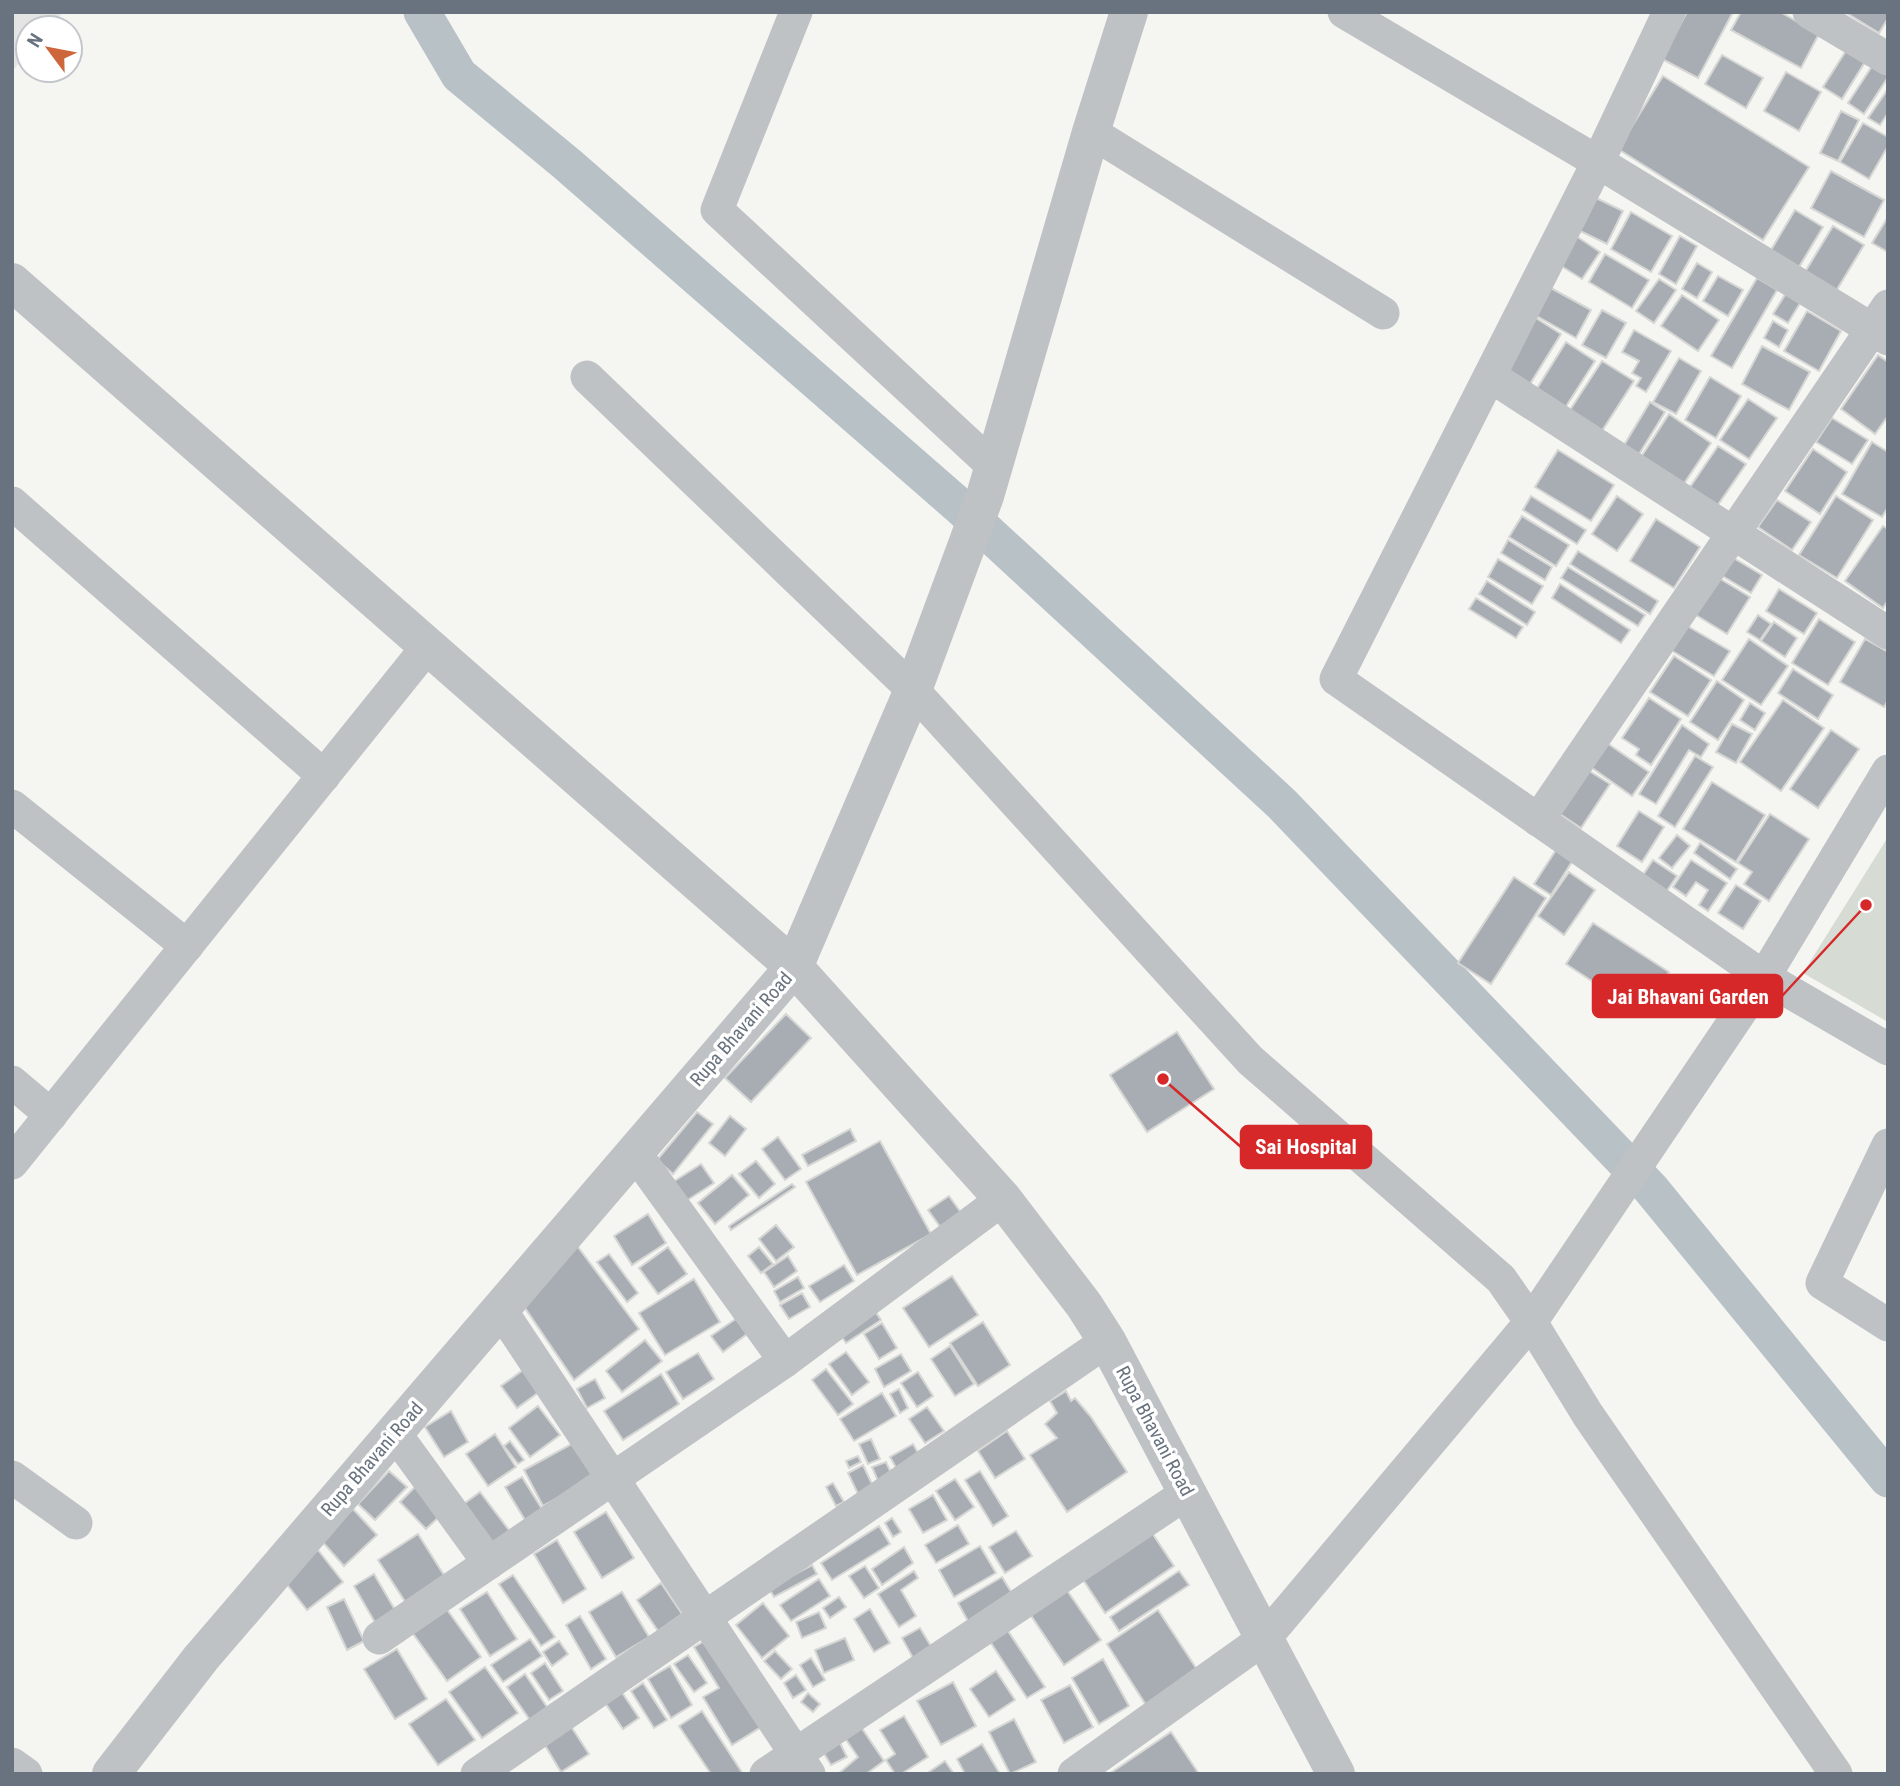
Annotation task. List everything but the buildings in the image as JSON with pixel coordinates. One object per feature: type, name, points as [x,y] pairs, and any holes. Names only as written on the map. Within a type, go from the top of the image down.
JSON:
[{"type":"street","points":[[796,12],[717,210],[990,482]]},
{"type":"street","points":[[12,282],[794,967],[914,690],[967,548],[990,482],[1091,132],[1129,12]]},
{"type":"street","points":[[1669,12],[1598,162],[1336,679],[1764,977],[1888,1049]]},
{"type":"street","points":[[1810,12],[1888,59]]},
{"type":"street","points":[[1356,16],[1598,162],[1882,325],[1733,533],[1538,820]]},
{"type":"street","points":[[1091,132],[1383,313]]},
{"type":"street","points":[[1490,376],[1888,633]]},
{"type":"street","points":[[587,377],[914,690],[1250,1060],[1501,1279],[1588,1415],[1836,1774]]},
{"type":"street","points":[[12,503],[324,776]]},
{"type":"street","points":[[12,1163],[428,646]]},
{"type":"street","points":[[1074,1774],[1265,1638],[1531,1322],[1764,977],[1888,771]]},
{"type":"street","points":[[12,806],[187,946]]},
{"type":"street","name":"Rupa Bhavani Road","points":[[111,1774],[201,1658],[794,967],[1003,1199],[1084,1305],[1107,1341],[1336,1774]]},
{"type":"street","points":[[12,1082],[51,1115]]},
{"type":"street","points":[[1888,1145],[1822,1283],[1888,1325]]},
{"type":"street","points":[[635,1153],[785,1361]]},
{"type":"street","points":[[379,1638],[785,1361],[1003,1199]]},
{"type":"street","points":[[500,1309],[803,1764]]},
{"type":"street","points":[[477,1774],[1107,1341]]},
{"type":"street","points":[[394,1432],[489,1563]]},
{"type":"street","points":[[12,1477],[76,1523]]},
{"type":"street","points":[[766,1774],[803,1764],[1187,1493]]},
{"type":"street","points":[[12,1764],[26,1774]]},
{"type":"shaded area","points":[[12,12],[63,12],[14,14],[12,71]]},
{"type":"shaded area","points":[[1888,837],[1888,1022],[1803,973]]},
{"type":"waterway","points":[[422,12],[459,75],[567,164],[958,505],[1282,804],[1651,1189],[1888,1479]]},
{"type":"place","name":"Jai Bhavani Garden","points":[[1866,905]]},
{"type":"place","name":"Sai Hospital","points":[[1163,1079]]}]
